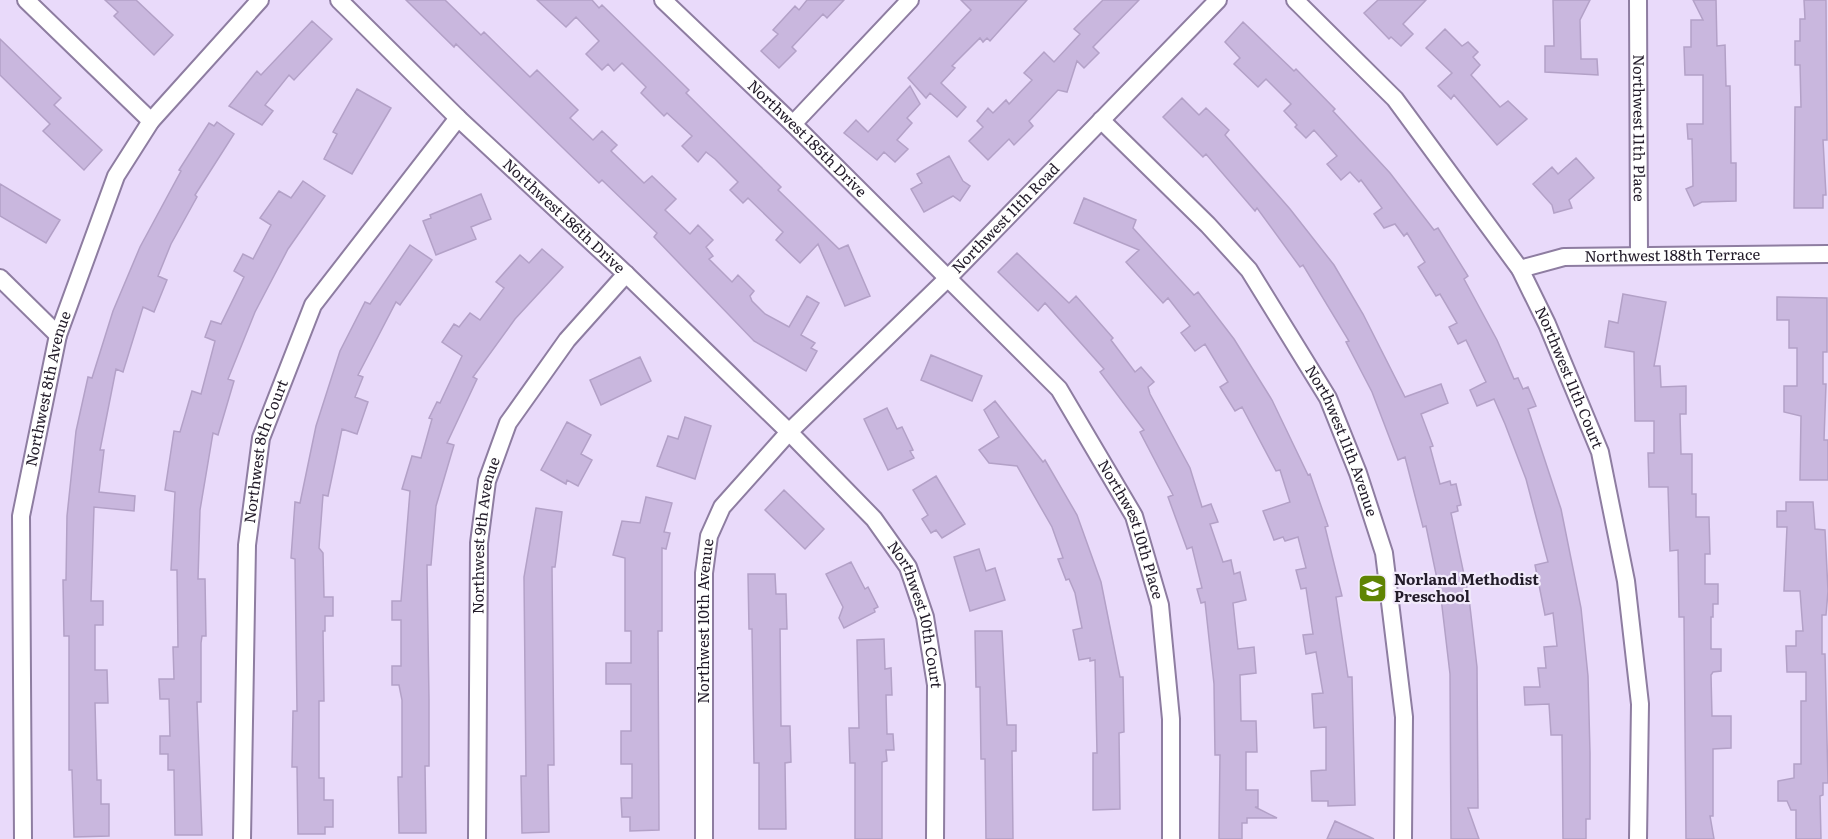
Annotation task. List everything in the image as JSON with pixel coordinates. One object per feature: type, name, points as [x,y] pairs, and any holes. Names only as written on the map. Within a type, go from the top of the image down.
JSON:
[{"type":"street","points":[[26,0],[151,121]]},
{"type":"street","name":"Northwest 8th Avenue","points":[[23,839],[21,516],[58,335],[116,176],[151,121],[260,0]]},
{"type":"street","name":"Northwest 186th Drive","points":[[339,0],[458,118],[626,274],[789,432]]},
{"type":"street","name":"Northwest 185th Drive","points":[[663,0],[793,124],[948,278]]},
{"type":"street","points":[[793,124],[910,0]]},
{"type":"street","name":"Northwest 11th Road","points":[[789,432],[948,278],[1218,0]]},
{"type":"street","name":"Northwest 11th Court","points":[[1295,0],[1395,99],[1520,269],[1547,324],[1600,452],[1626,580],[1640,704],[1638,839]]},
{"type":"street","name":"Northwest 11th Place","points":[[1638,0],[1638,254]]},
{"type":"street","name":"Northwest 8th Court","points":[[242,839],[247,545],[261,438],[313,305],[458,118]]},
{"type":"street","name":"Northwest 11th Avenue","points":[[1101,120],[1208,225],[1249,270],[1328,398],[1359,473],[1384,553],[1404,717],[1403,839]]},
{"type":"street","name":"Northwest 188th Terrace","points":[[1520,269],[1564,257],[1638,254],[1828,254]]},
{"type":"street","name":"Northwest 9th Avenue","points":[[477,839],[479,543],[488,482],[508,423],[567,339],[626,274]]},
{"type":"street","points":[[0,278],[58,335]]},
{"type":"street","name":"Northwest 10th Place","points":[[948,278],[1059,389],[1134,516],[1160,605],[1171,719],[1171,839]]},
{"type":"street","name":"Northwest 10th Avenue","points":[[704,839],[704,573],[710,536],[722,507],[789,432]]},
{"type":"street","name":"Northwest 10th Court","points":[[789,432],[874,519],[908,567],[925,617],[936,685],[935,839]]},
{"type":"building","points":[[105,0],[136,0],[173,35],[154,55],[114,16],[118,12]]},
{"type":"building","points":[[406,0],[445,0],[481,35],[484,32],[530,77],[537,70],[578,110],[570,118],[593,140],[602,131],[617,145],[611,151],[644,183],[652,176],[676,199],[665,210],[690,234],[698,225],[713,240],[706,247],[713,256],[709,259],[732,282],[738,275],[754,291],[750,296],[752,301],[765,314],[789,327],[807,296],[819,303],[801,335],[815,343],[811,348],[817,351],[806,371],[754,341],[654,237],[657,233],[602,180],[599,183],[456,44],[454,47]]},
{"type":"building","points":[[537,0],[592,0],[599,8],[602,5],[689,90],[686,93],[781,187],[778,190],[839,249],[848,245],[870,296],[845,306],[818,244],[800,263],[776,240],[783,232],[748,198],[743,203],[730,190],[738,182],[715,159],[706,152],[698,162],[682,146],[692,136],[667,113],[664,116],[641,93],[646,87],[622,63],[614,71],[608,64],[602,70],[586,54],[599,41],[576,17],[566,27]]},
{"type":"building","points":[[807,0],[844,0],[827,18],[823,14],[792,47],[796,51],[779,68],[761,51],[778,34],[773,30],[795,6],[799,10]]},
{"type":"building","points":[[961,0],[1027,0],[990,41],[987,38],[983,42],[980,38],[952,66],[955,68],[941,83],[966,107],[957,117],[930,93],[926,98],[908,78],[971,10]]},
{"type":"building","points":[[1103,0],[1139,0],[1093,47],[1099,53],[1084,68],[1077,61],[1067,92],[1058,90],[1029,121],[1033,126],[1014,145],[1009,139],[988,160],[969,141],[983,127],[977,121],[988,108],[993,113],[1006,100],[1009,104],[1032,80],[1024,73],[1044,52],[1054,62],[1080,34],[1074,29]]},
{"type":"building","points":[[1378,0],[1426,0],[1403,24],[1413,34],[1401,46],[1391,37],[1389,39],[1364,13]]},
{"type":"building","points":[[1553,0],[1590,0],[1580,20],[1581,59],[1597,59],[1598,75],[1545,72],[1545,46],[1554,46]]},
{"type":"building","points":[[1693,0],[1716,0],[1717,46],[1725,45],[1726,86],[1730,86],[1731,163],[1736,163],[1736,201],[1702,202],[1694,206],[1686,189],[1693,186],[1692,139],[1688,139],[1687,124],[1703,124],[1703,75],[1685,75],[1684,47],[1691,47],[1691,20],[1703,20]]},
{"type":"building","points":[[1804,0],[1826,0],[1827,140],[1823,140],[1826,195],[1823,195],[1823,208],[1794,208],[1795,107],[1801,107],[1800,65],[1795,65],[1795,41],[1800,41],[1800,19],[1805,19]]},
{"type":"building","points":[[312,21],[332,39],[294,80],[289,75],[265,105],[273,111],[262,125],[229,106],[257,71],[261,75]]},
{"type":"building","points":[[1243,22],[1294,71],[1296,69],[1335,109],[1333,111],[1390,173],[1434,230],[1438,228],[1468,276],[1464,279],[1497,340],[1514,379],[1518,378],[1523,389],[1528,387],[1536,406],[1528,409],[1561,509],[1581,608],[1588,676],[1590,753],[1590,819],[1586,819],[1586,839],[1563,839],[1562,735],[1551,735],[1549,704],[1525,705],[1524,687],[1540,687],[1538,668],[1546,668],[1544,647],[1557,646],[1553,613],[1545,615],[1535,565],[1548,562],[1526,479],[1505,424],[1494,399],[1477,406],[1470,390],[1486,382],[1466,340],[1458,344],[1449,327],[1457,323],[1440,294],[1436,296],[1418,267],[1425,262],[1407,233],[1404,236],[1395,224],[1384,228],[1374,214],[1382,208],[1361,180],[1359,182],[1350,172],[1341,180],[1327,164],[1337,156],[1314,130],[1306,138],[1295,127],[1297,125],[1284,111],[1291,104],[1266,79],[1258,87],[1234,64],[1240,58],[1225,42]]},
{"type":"building","points":[[1445,29],[1462,46],[1468,42],[1478,52],[1473,57],[1480,65],[1471,75],[1500,107],[1508,101],[1527,119],[1497,145],[1454,95],[1451,99],[1438,86],[1452,73],[1426,48]]},
{"type":"building","points":[[0,39],[61,98],[54,105],[102,150],[84,170],[43,131],[50,124],[0,75]]},
{"type":"building","points":[[910,86],[920,104],[907,118],[912,123],[897,140],[908,149],[895,162],[884,152],[877,160],[844,133],[856,120],[868,132]]},
{"type":"building","points":[[357,89],[391,108],[352,174],[324,159],[337,134],[333,132]]},
{"type":"building","points":[[1182,98],[1199,115],[1206,108],[1229,130],[1225,135],[1290,209],[1334,265],[1363,314],[1405,397],[1441,384],[1448,403],[1421,414],[1433,446],[1430,447],[1440,484],[1450,481],[1451,485],[1456,484],[1461,505],[1457,506],[1458,511],[1451,513],[1469,598],[1477,667],[1478,808],[1468,808],[1479,839],[1451,839],[1450,674],[1441,598],[1426,526],[1423,527],[1405,457],[1398,460],[1372,392],[1346,342],[1349,341],[1303,265],[1300,267],[1257,208],[1255,211],[1206,154],[1203,157],[1163,117]]},
{"type":"building","points":[[217,122],[234,134],[195,195],[197,197],[171,244],[158,276],[167,280],[154,312],[143,307],[123,372],[116,369],[100,450],[104,450],[99,492],[135,496],[134,511],[94,507],[91,601],[103,601],[103,625],[95,625],[95,670],[107,670],[108,703],[95,703],[97,780],[101,780],[101,804],[109,804],[109,836],[74,837],[72,770],[69,770],[69,636],[64,636],[63,580],[66,580],[67,516],[76,431],[88,377],[92,378],[113,311],[140,247],[181,171],[179,170],[209,123],[214,126]]},
{"type":"building","points":[[949,156],[963,181],[970,186],[960,201],[953,196],[924,212],[911,189],[922,183],[917,174]]},
{"type":"building","points":[[1576,158],[1594,178],[1569,200],[1572,208],[1554,213],[1552,205],[1533,184],[1552,167],[1558,174]]},
{"type":"building","points":[[303,181],[325,196],[288,249],[255,312],[228,379],[234,381],[218,435],[213,433],[200,510],[198,579],[205,579],[206,636],[202,636],[201,643],[201,702],[197,702],[202,835],[175,835],[174,770],[168,770],[168,754],[160,754],[160,736],[170,736],[169,699],[160,699],[159,679],[174,679],[173,647],[178,647],[177,570],[171,570],[175,492],[165,490],[174,431],[180,432],[192,391],[201,394],[215,341],[205,337],[211,321],[221,324],[244,277],[234,271],[243,254],[253,259],[271,225],[260,218],[279,191],[291,198]]},
{"type":"building","points":[[0,184],[60,220],[46,243],[0,216]]},
{"type":"building","points":[[481,194],[491,219],[471,227],[476,239],[436,255],[423,221],[431,218],[430,215]]},
{"type":"building","points":[[1084,198],[1136,220],[1133,228],[1194,295],[1198,292],[1234,339],[1272,400],[1308,475],[1310,474],[1328,526],[1325,527],[1342,596],[1336,597],[1348,677],[1352,677],[1355,805],[1328,806],[1328,801],[1312,801],[1311,771],[1326,770],[1326,727],[1314,728],[1312,694],[1323,693],[1316,652],[1306,654],[1303,635],[1313,634],[1306,588],[1301,589],[1296,570],[1306,568],[1298,537],[1285,541],[1283,537],[1274,540],[1263,511],[1290,502],[1280,470],[1276,471],[1242,407],[1235,411],[1220,387],[1228,382],[1205,344],[1195,351],[1181,333],[1190,326],[1168,298],[1163,303],[1126,262],[1139,250],[1074,223]]},
{"type":"building","points":[[410,245],[432,260],[400,305],[396,302],[358,375],[363,377],[355,397],[368,402],[357,434],[342,429],[328,496],[323,495],[319,548],[323,553],[324,597],[333,597],[333,616],[325,616],[325,631],[323,631],[324,701],[319,701],[319,778],[324,778],[324,800],[333,800],[333,827],[325,827],[325,834],[298,834],[297,767],[292,767],[293,711],[297,711],[295,559],[291,558],[295,502],[300,503],[316,426],[340,351],[365,302],[370,304]]},
{"type":"building","points":[[542,249],[563,267],[515,319],[473,377],[477,379],[447,443],[454,445],[436,506],[431,565],[427,565],[429,766],[425,766],[426,833],[399,833],[398,777],[402,777],[402,700],[399,685],[392,685],[392,666],[401,666],[401,620],[392,620],[392,601],[401,601],[410,491],[402,489],[412,456],[421,458],[432,419],[429,418],[437,402],[440,403],[462,356],[442,342],[454,324],[459,327],[470,313],[480,320],[504,288],[496,282],[520,255],[529,263]]},
{"type":"building","points":[[1017,253],[1069,303],[1076,296],[1113,338],[1111,340],[1135,372],[1141,367],[1154,382],[1148,387],[1150,394],[1190,468],[1202,507],[1211,504],[1218,522],[1210,524],[1223,562],[1231,560],[1234,574],[1240,572],[1246,600],[1233,603],[1238,649],[1254,647],[1256,673],[1240,675],[1241,721],[1256,721],[1257,752],[1246,752],[1246,790],[1258,790],[1258,807],[1255,807],[1277,818],[1247,818],[1247,823],[1242,823],[1242,839],[1219,839],[1220,755],[1215,755],[1214,684],[1205,602],[1201,603],[1197,589],[1202,588],[1192,547],[1187,549],[1168,497],[1173,495],[1140,432],[1144,430],[1100,372],[1104,369],[1045,303],[1038,311],[998,272]]},
{"type":"building","points":[[1623,294],[1666,302],[1654,366],[1660,366],[1661,387],[1686,386],[1686,414],[1680,414],[1681,454],[1692,454],[1692,494],[1696,494],[1696,517],[1709,517],[1710,554],[1705,554],[1705,584],[1718,584],[1718,604],[1713,604],[1713,617],[1711,617],[1711,649],[1721,649],[1721,671],[1713,672],[1711,675],[1712,716],[1731,716],[1731,748],[1713,749],[1713,816],[1710,816],[1714,839],[1686,839],[1684,617],[1679,617],[1678,550],[1670,551],[1668,487],[1649,487],[1648,453],[1654,453],[1654,421],[1635,421],[1634,352],[1605,347],[1609,321],[1618,323]]},
{"type":"building","points":[[1777,297],[1827,298],[1827,352],[1823,352],[1823,384],[1826,384],[1824,440],[1828,440],[1828,480],[1800,480],[1801,416],[1784,412],[1784,386],[1797,386],[1797,348],[1789,348],[1789,320],[1777,320]]},
{"type":"building","points":[[931,355],[982,376],[972,401],[921,380]]},
{"type":"building","points":[[640,357],[651,381],[601,405],[590,380]]},
{"type":"building","points":[[995,401],[1043,462],[1045,460],[1077,515],[1101,582],[1120,677],[1123,677],[1124,732],[1119,733],[1120,809],[1093,810],[1093,753],[1097,753],[1095,660],[1090,661],[1090,658],[1079,660],[1073,630],[1082,628],[1075,593],[1069,579],[1066,580],[1058,559],[1063,558],[1052,527],[1017,466],[989,463],[979,450],[999,437],[984,410]]},
{"type":"building","points":[[887,408],[897,429],[902,427],[913,450],[910,451],[914,458],[888,470],[864,419]]},
{"type":"building","points":[[685,417],[711,426],[695,479],[657,466],[668,436],[678,439]]},
{"type":"building","points":[[567,422],[591,435],[581,454],[592,460],[578,486],[567,480],[566,484],[541,470]]},
{"type":"building","points":[[936,476],[965,524],[942,538],[936,530],[931,533],[922,519],[928,515],[913,490]]},
{"type":"building","points":[[784,490],[824,529],[805,549],[765,510]]},
{"type":"building","points":[[646,497],[672,503],[664,532],[670,533],[666,549],[662,548],[662,631],[658,631],[659,830],[630,831],[630,817],[622,817],[621,798],[632,798],[632,764],[621,764],[621,731],[631,731],[631,684],[606,684],[606,663],[631,663],[631,631],[625,631],[625,558],[613,555],[622,521],[640,523]]},
{"type":"building","points":[[1786,502],[1813,502],[1815,529],[1825,530],[1828,591],[1826,615],[1822,615],[1822,654],[1825,654],[1828,783],[1823,783],[1823,795],[1820,796],[1821,839],[1796,839],[1796,810],[1791,810],[1787,801],[1778,801],[1778,781],[1794,778],[1794,764],[1801,764],[1801,701],[1806,701],[1806,672],[1787,672],[1786,646],[1796,646],[1796,631],[1803,631],[1800,591],[1784,591],[1787,527],[1777,527],[1777,511],[1786,511]]},
{"type":"building","points":[[536,508],[562,512],[555,567],[552,567],[554,765],[548,765],[549,832],[522,833],[521,776],[526,776],[524,577]]},
{"type":"building","points":[[979,549],[986,571],[995,568],[1005,600],[970,611],[954,557]]},
{"type":"building","points":[[851,562],[865,589],[868,587],[878,607],[874,609],[875,612],[844,628],[839,618],[843,607],[826,574]]},
{"type":"building","points":[[748,574],[775,574],[776,594],[786,594],[787,629],[780,629],[781,726],[790,726],[791,762],[785,763],[786,829],[759,829],[759,763],[754,763],[752,629],[749,629]]},
{"type":"building","points":[[975,631],[1002,631],[1007,725],[1016,725],[1016,751],[1012,751],[1013,839],[986,839],[985,759],[981,759],[980,687],[976,687]]},
{"type":"building","points":[[884,639],[885,669],[891,668],[892,695],[886,695],[887,734],[893,734],[894,750],[886,750],[887,761],[882,762],[882,839],[855,839],[855,763],[850,763],[849,728],[859,728],[857,640]]},
{"type":"building","points":[[1335,821],[1374,839],[1327,839]]},
{"type":"place","name":"Norland Methodist Preschool","points":[[1373,589]]}]
